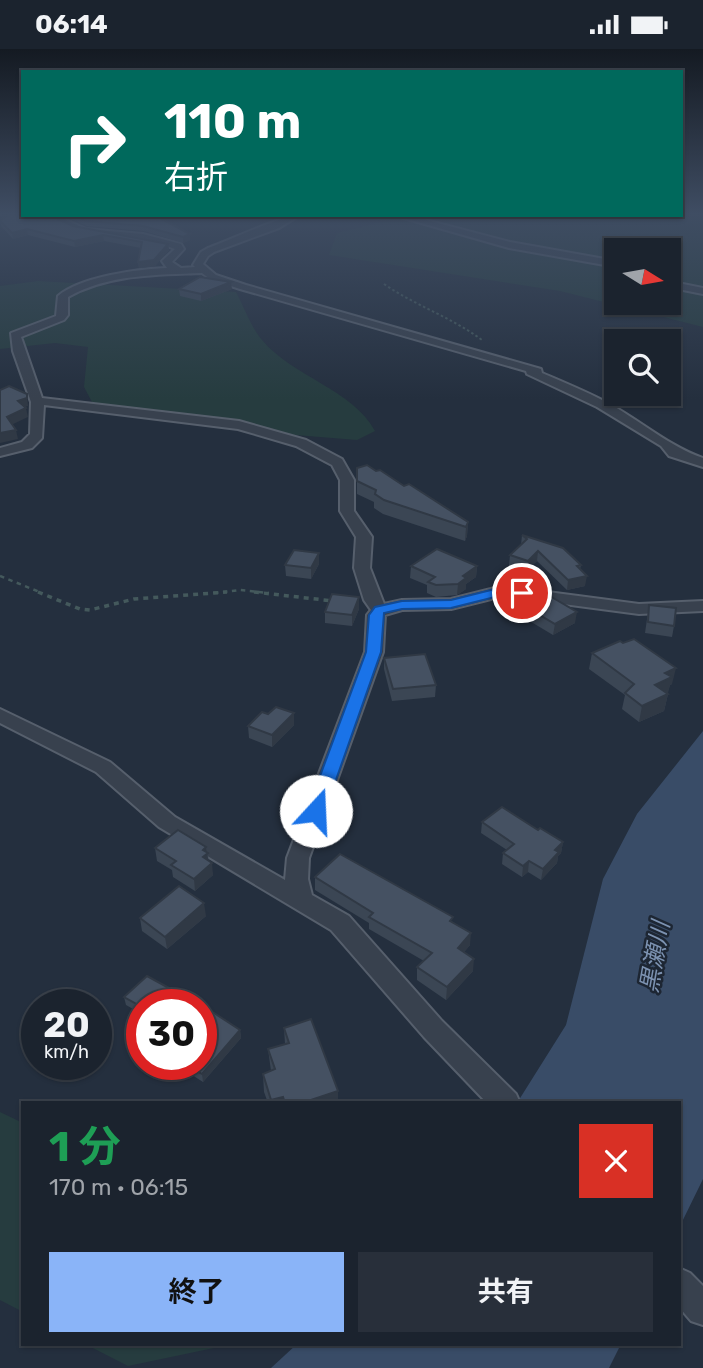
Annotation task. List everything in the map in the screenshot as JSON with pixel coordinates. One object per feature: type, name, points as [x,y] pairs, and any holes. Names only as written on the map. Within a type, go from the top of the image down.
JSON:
[{"type":"street","points":[[0,452],[27,445],[37,435],[37,401],[29,374],[19,358],[15,335],[26,328],[60,318],[63,315],[63,296],[77,288],[127,276]]},
{"type":"street","points":[[211,276],[537,371],[531,372],[601,404],[666,443],[674,453],[703,463]]},
{"type":"street","points":[[681,286],[703,291]]},
{"type":"street","points":[[37,401],[239,425],[301,443],[337,462],[346,480],[347,511],[364,537],[362,568],[372,600],[380,610]]},
{"type":"street","points":[[301,899],[296,880],[298,858],[374,652],[376,615],[380,610],[402,605],[451,604],[503,591],[639,609],[703,606]]},
{"type":"street","points":[[0,715],[103,767],[167,822],[340,923],[433,1029],[504,1101]]},
{"type":"street","points":[[681,1286],[703,1309]]},
{"type":"path","points":[[384,284],[402,297],[456,321],[485,341]]},
{"type":"path","points":[[0,576],[80,609],[90,610],[159,595],[195,596],[240,590],[337,601]]},
{"type":"green space","points":[[461,276],[604,276],[604,302],[560,291]]},
{"type":"green space","points":[[681,276],[703,276],[703,327],[655,315],[681,315]]},
{"type":"green space","points":[[38,281],[236,292],[251,323],[275,353],[352,404],[375,431],[357,440],[283,434],[121,410],[92,402],[84,387],[88,347],[55,343],[0,349],[0,286]]},
{"type":"green space","points":[[0,1112],[21,1122],[21,1311],[0,1300]]},
{"type":"green space","points":[[89,1346],[223,1346],[128,1366]]},
{"type":"water","name":"黒瀬川","points":[[703,731],[703,1179],[681,1224],[681,1101],[518,1101],[566,1025],[603,879],[637,814]]},
{"type":"water","points":[[295,1346],[620,1346],[609,1368],[271,1368]]},
{"type":"building","points":[[200,277],[231,282],[201,294],[179,289]]},
{"type":"building","points":[[9,386],[27,394],[27,398],[18,401],[26,408],[7,417],[16,430],[0,433],[0,390]]},
{"type":"building","points":[[367,465],[404,486],[409,484],[468,522],[466,527],[384,500],[375,494],[376,490],[357,481],[357,468]]},
{"type":"building","points":[[522,535],[563,548],[581,565],[577,566],[587,576],[568,580],[538,551],[528,561],[510,555],[527,539]]},
{"type":"building","points":[[437,549],[477,566],[463,576],[466,578],[458,584],[436,585],[428,582],[435,577],[411,566]]},
{"type":"building","points":[[294,550],[319,553],[311,568],[285,565]]},
{"type":"building","points":[[506,588],[543,592],[577,612],[555,624],[499,591]]},
{"type":"building","points":[[332,594],[359,597],[352,615],[325,612]]},
{"type":"building","points":[[649,605],[676,608],[674,626],[648,622]]},
{"type":"building","points":[[634,639],[676,668],[665,673],[672,677],[655,685],[668,694],[642,706],[625,693],[634,684],[592,653],[620,641],[623,643]]},
{"type":"building","points":[[425,654],[436,685],[393,689],[384,658]]},
{"type":"building","points":[[276,707],[294,713],[272,735],[248,726],[262,712],[268,714]]},
{"type":"building","points":[[502,807],[563,842],[555,850],[559,852],[543,869],[529,861],[523,866],[503,853],[514,844],[482,822]]},
{"type":"building","points":[[178,830],[206,847],[203,850],[208,853],[203,857],[212,863],[194,879],[171,865],[176,861],[155,848]]},
{"type":"building","points":[[340,854],[453,917],[450,921],[471,933],[458,948],[474,959],[447,987],[417,967],[432,953],[369,917],[373,913],[315,877]]},
{"type":"building","points":[[179,886],[204,903],[165,937],[140,918]]},
{"type":"building","points":[[147,976],[171,989],[133,989]]},
{"type":"building","points":[[217,1015],[240,1030],[217,1057]]},
{"type":"building","points":[[311,1019],[338,1091],[308,1101],[284,1101],[283,1097],[271,1100],[263,1074],[275,1069],[268,1049],[289,1043],[284,1028]]},
{"type":"route","points":[[316,811],[374,652],[376,615],[380,610],[389,606],[451,604],[503,591],[522,593]]}]
